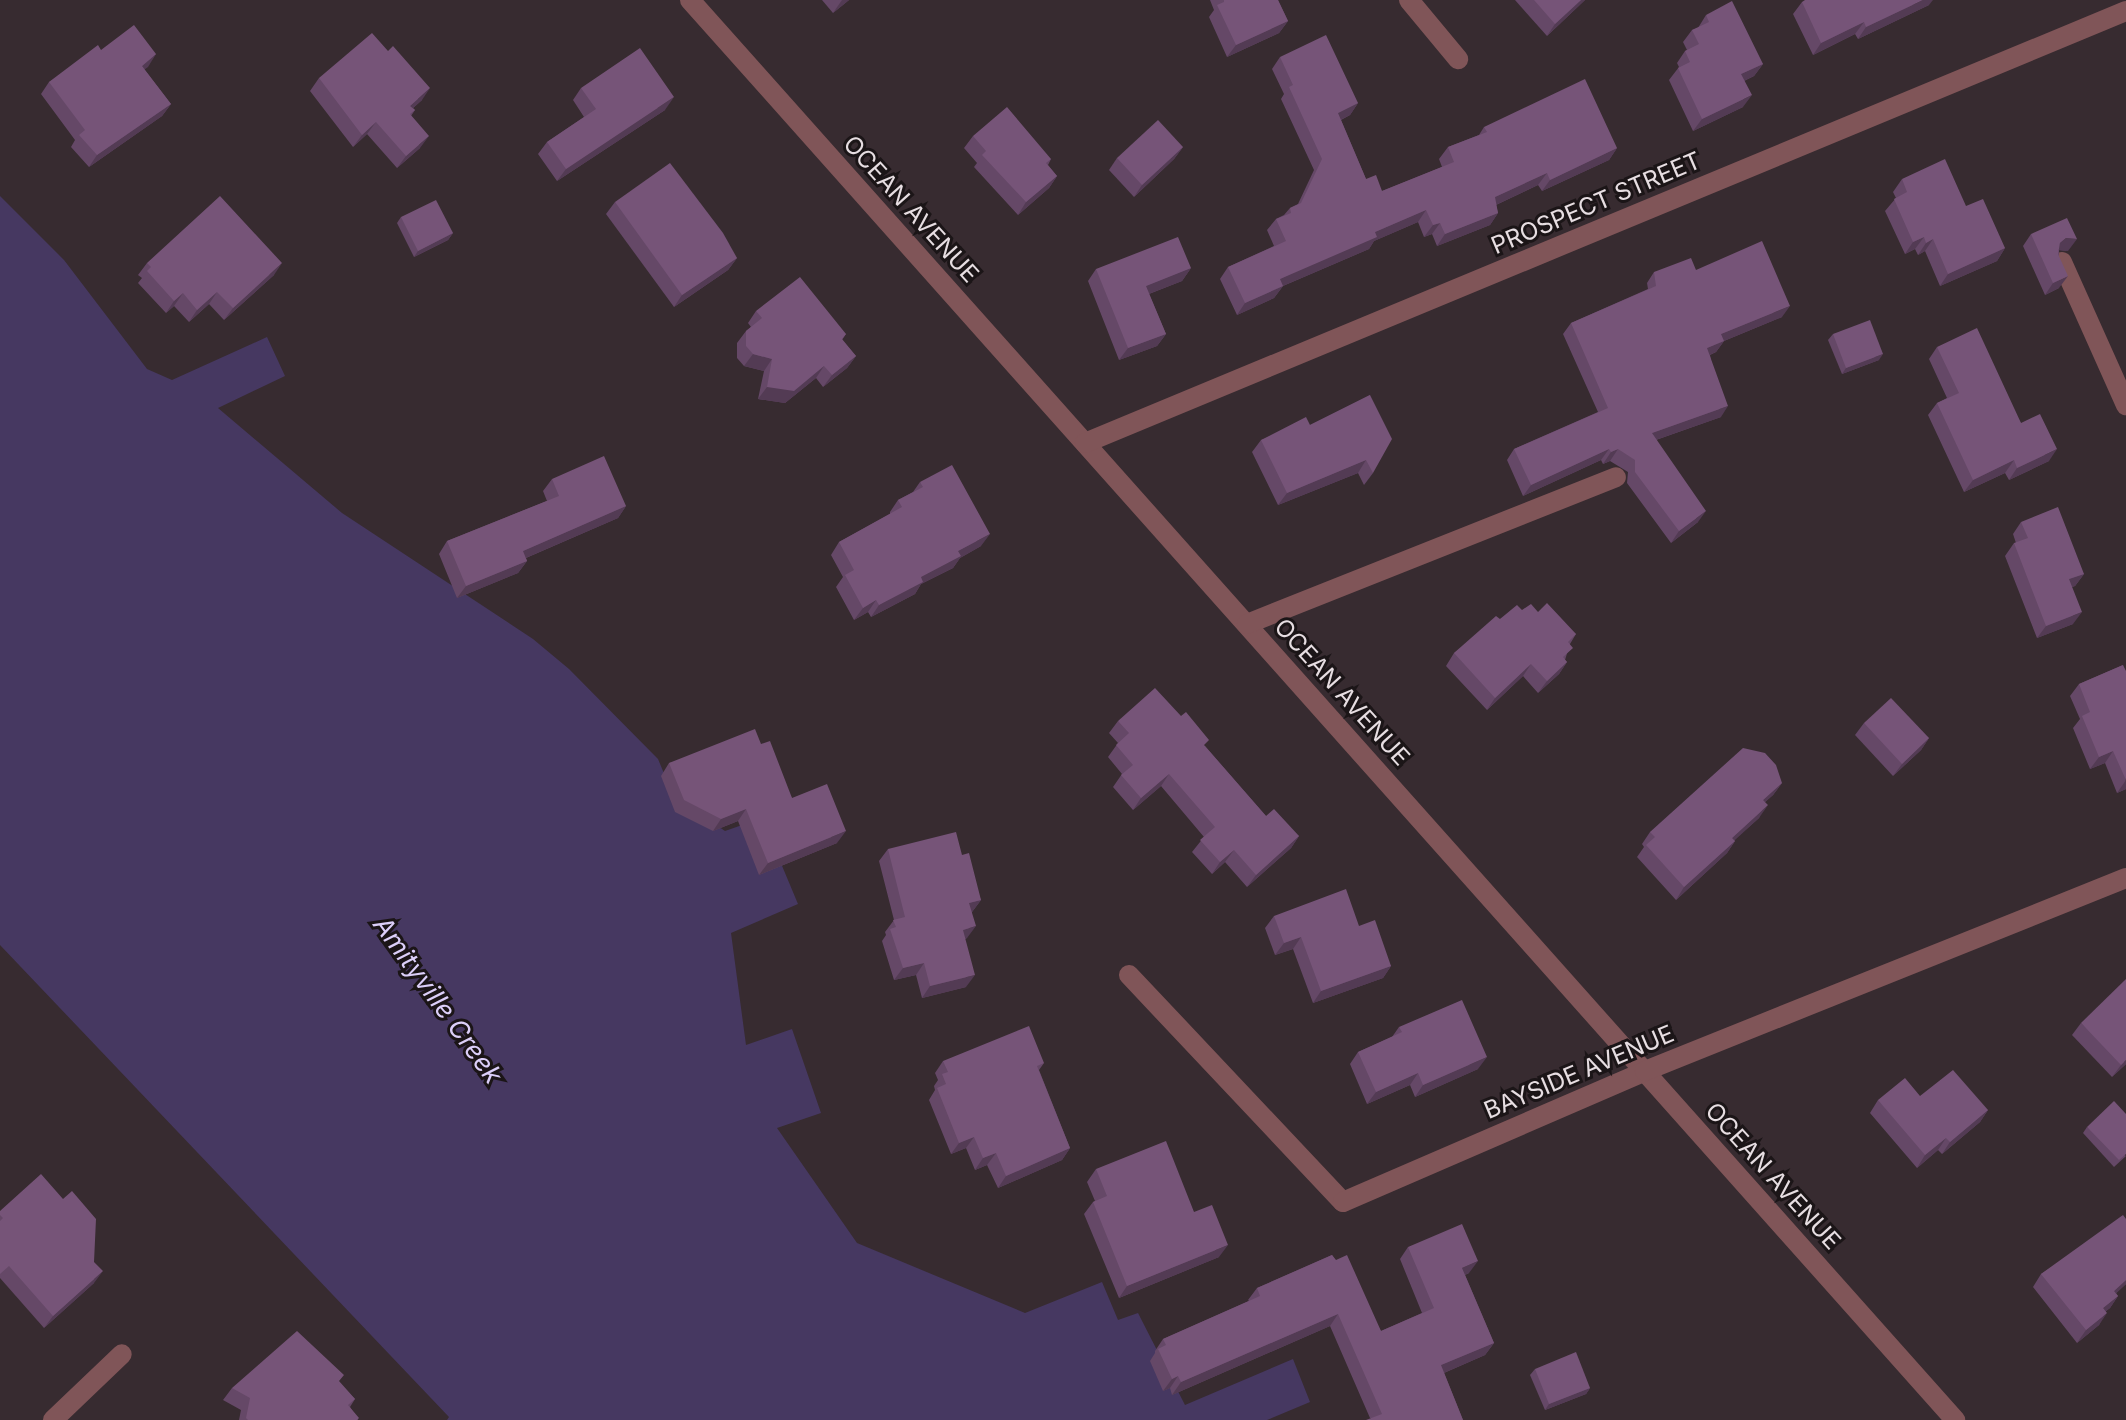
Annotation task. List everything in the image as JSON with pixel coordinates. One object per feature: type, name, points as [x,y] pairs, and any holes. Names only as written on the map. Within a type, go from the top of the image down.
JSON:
[{"type":"street","name":"OCEAN AVENUE","points":[[690,0],[1955,1420]]},
{"type":"street","points":[[1409,0],[1458,59]]},
{"type":"street","name":"PROSPECT STREET","points":[[1085,443],[2126,11]]},
{"type":"street","points":[[2062,262],[2126,405]]},
{"type":"street","points":[[1247,624],[1616,477]]},
{"type":"street","name":"BAYSIDE AVENUE","points":[[1129,975],[1343,1202],[1645,1071],[2126,878]]},
{"type":"street","points":[[53,1420],[122,1354]]},
{"type":"water","name":"Amityville Creek","points":[[0,196],[64,260],[147,369],[172,380],[267,337],[285,376],[218,408],[342,513],[533,639],[569,669],[658,759],[673,795],[725,831],[745,824],[780,861],[798,904],[731,933],[746,1045],[792,1029],[821,1113],[777,1128],[857,1243],[1025,1313],[1102,1282],[1118,1320],[1138,1313],[1185,1405],[1293,1359],[1310,1402],[1267,1420],[447,1420],[449,1417],[0,945]]},
{"type":"building","points":[[1224,0],[1278,0],[1288,21],[1236,45],[1217,5]]},
{"type":"building","points":[[1534,0],[1581,0],[1555,24]]},
{"type":"building","points":[[1923,0],[1866,27],[1864,22],[1821,43],[1802,2]]},
{"type":"building","points":[[1732,1],[1763,64],[1741,74],[1752,95],[1702,119],[1678,68],[1690,62],[1685,51],[1699,44],[1692,30],[1709,22],[1706,15]]},
{"type":"building","points":[[134,25],[156,54],[142,66],[171,104],[97,155],[79,135],[85,130],[49,82],[98,45],[101,50]]},
{"type":"building","points":[[372,33],[388,51],[393,46],[430,88],[410,106],[415,110],[410,114],[429,136],[406,156],[376,122],[362,135],[319,78]]},
{"type":"building","points":[[1326,35],[1358,103],[1338,113],[1366,179],[1376,175],[1382,191],[1454,162],[1448,147],[1487,132],[1484,127],[1585,79],[1617,148],[1550,180],[1547,173],[1495,197],[1498,213],[1445,234],[1440,223],[1433,225],[1426,210],[1375,232],[1377,237],[1280,279],[1283,286],[1245,303],[1228,267],[1286,241],[1276,219],[1291,213],[1290,208],[1301,203],[1322,159],[1289,87],[1293,85],[1280,57]]},
{"type":"building","points":[[640,48],[674,97],[566,169],[547,142],[596,109],[581,88]]},
{"type":"building","points":[[1007,107],[1051,159],[1046,163],[1057,176],[1026,202],[982,155],[986,151],[973,136]]},
{"type":"building","points":[[1158,120],[1183,147],[1142,185],[1117,158]]},
{"type":"building","points":[[1945,159],[1966,206],[1983,199],[2005,248],[1948,274],[1933,239],[1926,243],[1924,237],[1913,242],[1894,199],[1907,192],[1902,179]]},
{"type":"building","points":[[670,163],[723,233],[737,258],[682,295],[615,202]]},
{"type":"building","points":[[220,196],[282,263],[233,308],[217,292],[197,310],[183,293],[174,301],[147,271],[151,267],[147,263]]},
{"type":"building","points":[[436,200],[453,233],[418,251],[401,217]]},
{"type":"building","points":[[2067,218],[2077,239],[2066,238],[2060,243],[2058,254],[2068,276],[2053,283],[2031,234]]},
{"type":"building","points":[[1178,237],[1191,268],[1146,286],[1166,334],[1128,348],[1096,269]]},
{"type":"building","points":[[1762,241],[1790,306],[1721,334],[1724,341],[1707,348],[1728,406],[1652,433],[1706,511],[1679,531],[1635,472],[1635,460],[1618,449],[1611,452],[1609,449],[1531,485],[1514,449],[1608,408],[1571,323],[1656,286],[1654,272],[1691,258],[1696,270]]},
{"type":"building","points":[[800,277],[846,334],[842,339],[856,356],[832,375],[824,366],[794,391],[767,387],[772,359],[753,354],[746,346],[746,331],[762,318],[756,311]]},
{"type":"building","points":[[1870,320],[1883,354],[1846,368],[1833,334]]},
{"type":"building","points":[[1977,328],[2021,423],[2040,414],[2057,449],[2017,468],[2014,460],[1973,480],[1937,403],[1959,393],[1937,347]]},
{"type":"building","points":[[1370,395],[1392,439],[1373,473],[1366,460],[1287,493],[1261,440],[1306,417],[1310,425]]},
{"type":"building","points":[[604,456],[626,506],[523,551],[527,561],[466,586],[447,541],[559,496],[552,479]]},
{"type":"building","points":[[952,465],[990,534],[958,551],[961,556],[921,577],[923,582],[879,605],[876,600],[863,608],[845,575],[854,570],[839,542],[902,507],[898,500],[923,487],[920,482]]},
{"type":"building","points":[[2058,507],[2084,574],[2069,579],[2082,612],[2046,626],[2014,543],[2028,538],[2021,522]]},
{"type":"building","points":[[1547,603],[1576,634],[1568,642],[1573,648],[1563,657],[1567,662],[1547,681],[1531,664],[1495,698],[1454,653],[1496,616],[1500,619],[1517,605],[1522,610],[1531,604],[1538,612]]},
{"type":"building","points":[[2123,665],[2126,671],[2126,780],[2113,751],[2099,757],[2082,716],[2090,712],[2079,684]]},
{"type":"building","points":[[1155,688],[1181,716],[1186,712],[1209,740],[1204,745],[1266,816],[1274,809],[1299,836],[1256,875],[1234,850],[1220,862],[1200,840],[1215,827],[1169,774],[1141,798],[1121,775],[1133,765],[1116,745],[1129,733],[1118,721]]},
{"type":"building","points":[[1891,698],[1929,738],[1902,764],[1864,723]]},
{"type":"building","points":[[755,729],[761,744],[770,741],[792,798],[827,784],[846,831],[768,863],[746,809],[721,819],[684,800],[669,763]]},
{"type":"building","points":[[1743,748],[1765,753],[1776,765],[1782,783],[1763,800],[1768,805],[1732,838],[1735,841],[1684,887],[1646,845],[1655,837],[1650,832]]},
{"type":"building","points":[[956,832],[962,855],[969,853],[981,900],[969,903],[976,926],[963,930],[975,975],[930,986],[924,963],[903,968],[890,929],[896,927],[893,920],[905,917],[888,849]]},
{"type":"building","points":[[1346,889],[1359,926],[1375,920],[1391,966],[1321,991],[1301,937],[1284,943],[1274,916]]},
{"type":"building","points":[[2126,979],[2126,1060],[2121,1065],[2081,1023]]},
{"type":"building","points":[[1462,1000],[1487,1057],[1423,1085],[1418,1073],[1376,1092],[1358,1052],[1402,1032],[1399,1027]]},
{"type":"building","points":[[1029,1026],[1044,1063],[1037,1066],[1070,1148],[1006,1176],[996,1153],[983,1158],[974,1137],[959,1143],[937,1088],[946,1084],[942,1074],[948,1072],[943,1061]]},
{"type":"building","points":[[1953,1070],[1988,1110],[1950,1142],[1946,1138],[1925,1155],[1878,1100],[1905,1078],[1920,1096]]},
{"type":"building","points":[[2114,1101],[2126,1114],[2126,1154],[2119,1160],[2087,1127]]},
{"type":"building","points":[[1166,1141],[1194,1212],[1212,1205],[1228,1245],[1127,1286],[1093,1202],[1107,1196],[1096,1169]]},
{"type":"building","points":[[41,1174],[63,1199],[72,1191],[96,1219],[94,1262],[103,1271],[53,1316],[9,1266],[0,1274],[0,1221],[3,1218],[0,1211]]},
{"type":"building","points":[[2123,1215],[2126,1219],[2126,1280],[2114,1291],[2118,1296],[2103,1308],[2107,1313],[2086,1330],[2041,1274]]},
{"type":"building","points":[[1462,1224],[1478,1261],[1462,1268],[1494,1343],[1441,1365],[1463,1420],[1366,1420],[1382,1414],[1338,1314],[1181,1382],[1178,1376],[1172,1379],[1158,1349],[1166,1345],[1163,1339],[1260,1296],[1257,1288],[1332,1255],[1336,1260],[1347,1255],[1381,1331],[1434,1308],[1408,1247]]},
{"type":"building","points":[[297,1331],[344,1375],[339,1381],[355,1399],[348,1405],[359,1418],[357,1420],[246,1418],[250,1398],[232,1388]]},
{"type":"building","points":[[1576,1352],[1590,1388],[1549,1404],[1535,1369]]}]
